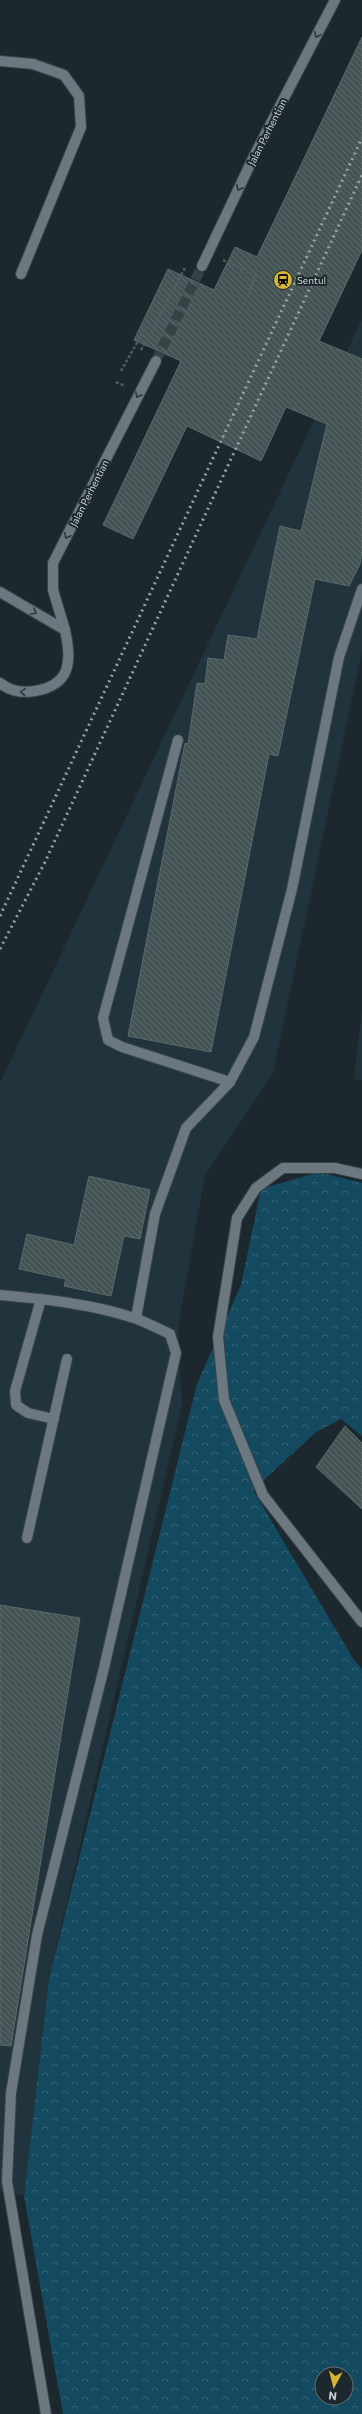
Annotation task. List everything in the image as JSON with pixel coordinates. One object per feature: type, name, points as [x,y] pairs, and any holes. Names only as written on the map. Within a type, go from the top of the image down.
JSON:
[{"type":"street","name":"Jalan Perhentian","points":[[202,266],[255,154],[335,0]]},
{"type":"street","points":[[0,61],[33,64],[64,75],[80,96],[81,127],[21,274]]},
{"type":"street","name":"Jalan Perhentian","points":[[0,683],[15,691],[27,693],[53,687],[62,679],[67,669],[69,656],[65,630],[53,590],[53,563],[156,361]]},
{"type":"street","points":[[136,1318],[156,1214],[186,1128],[230,1082],[256,1030],[292,889],[339,657],[362,589]]},
{"type":"street","points":[[0,592],[65,630]]},
{"type":"street","points":[[178,740],[103,1018],[108,1040],[122,1047],[230,1082]]},
{"type":"street","points":[[362,1174],[335,1168],[283,1168],[256,1188],[237,1218],[218,1337],[224,1400],[263,1495],[362,1622]]},
{"type":"street","points":[[0,1296],[41,1299],[136,1318],[170,1334],[176,1353],[104,1668],[37,1935],[11,2093],[7,2181],[46,2414]]},
{"type":"street","points":[[41,1299],[15,1391],[16,1405],[28,1413],[54,1419]]},
{"type":"street","points":[[27,1538],[67,1359]]},
{"type":"path","points":[[222,260],[256,276],[238,315]]},
{"type":"path","points":[[121,372],[147,324]]},
{"type":"path","points":[[114,514],[116,516],[130,490]]},
{"type":"shaded area","points":[[362,319],[362,651],[273,1073],[205,1175],[178,1327],[182,1405],[49,1979],[24,2196],[0,2191],[0,1083]]},
{"type":"shaded area","points":[[362,1010],[362,1080],[354,1079]]},
{"type":"green space","points":[[319,1172],[362,1183],[362,1436],[341,1419],[316,1432],[253,1490],[354,1660],[362,1669],[362,2414],[63,2414],[24,2196],[49,1979],[197,1384],[241,1285],[261,1189]]},
{"type":"building","points":[[362,37],[362,250],[319,341],[362,359],[362,551],[360,564],[349,586],[315,579],[278,756],[269,754],[211,1052],[128,1036],[185,743],[188,744],[197,683],[205,684],[208,658],[224,660],[228,635],[257,639],[280,526],[301,531],[327,424],[286,407],[261,461],[187,426],[133,539],[103,525],[181,361],[134,340],[168,269],[214,290],[235,247],[257,257]]},
{"type":"building","points":[[89,1176],[150,1190],[140,1239],[124,1236],[111,1296],[64,1286],[66,1279],[19,1269],[27,1234],[74,1245]]},
{"type":"building","points":[[345,1426],[362,1443],[362,1509],[316,1467]]},
{"type":"building","points":[[0,1605],[80,1618],[11,2046],[0,2045]]},
{"type":"tunnel","points":[[156,361],[202,266]]},
{"type":"railway","points":[[0,916],[362,138]]},
{"type":"railway","points":[[0,949],[45,862],[362,175]]},
{"type":"place","name":"Sentul","points":[[283,280]]}]
